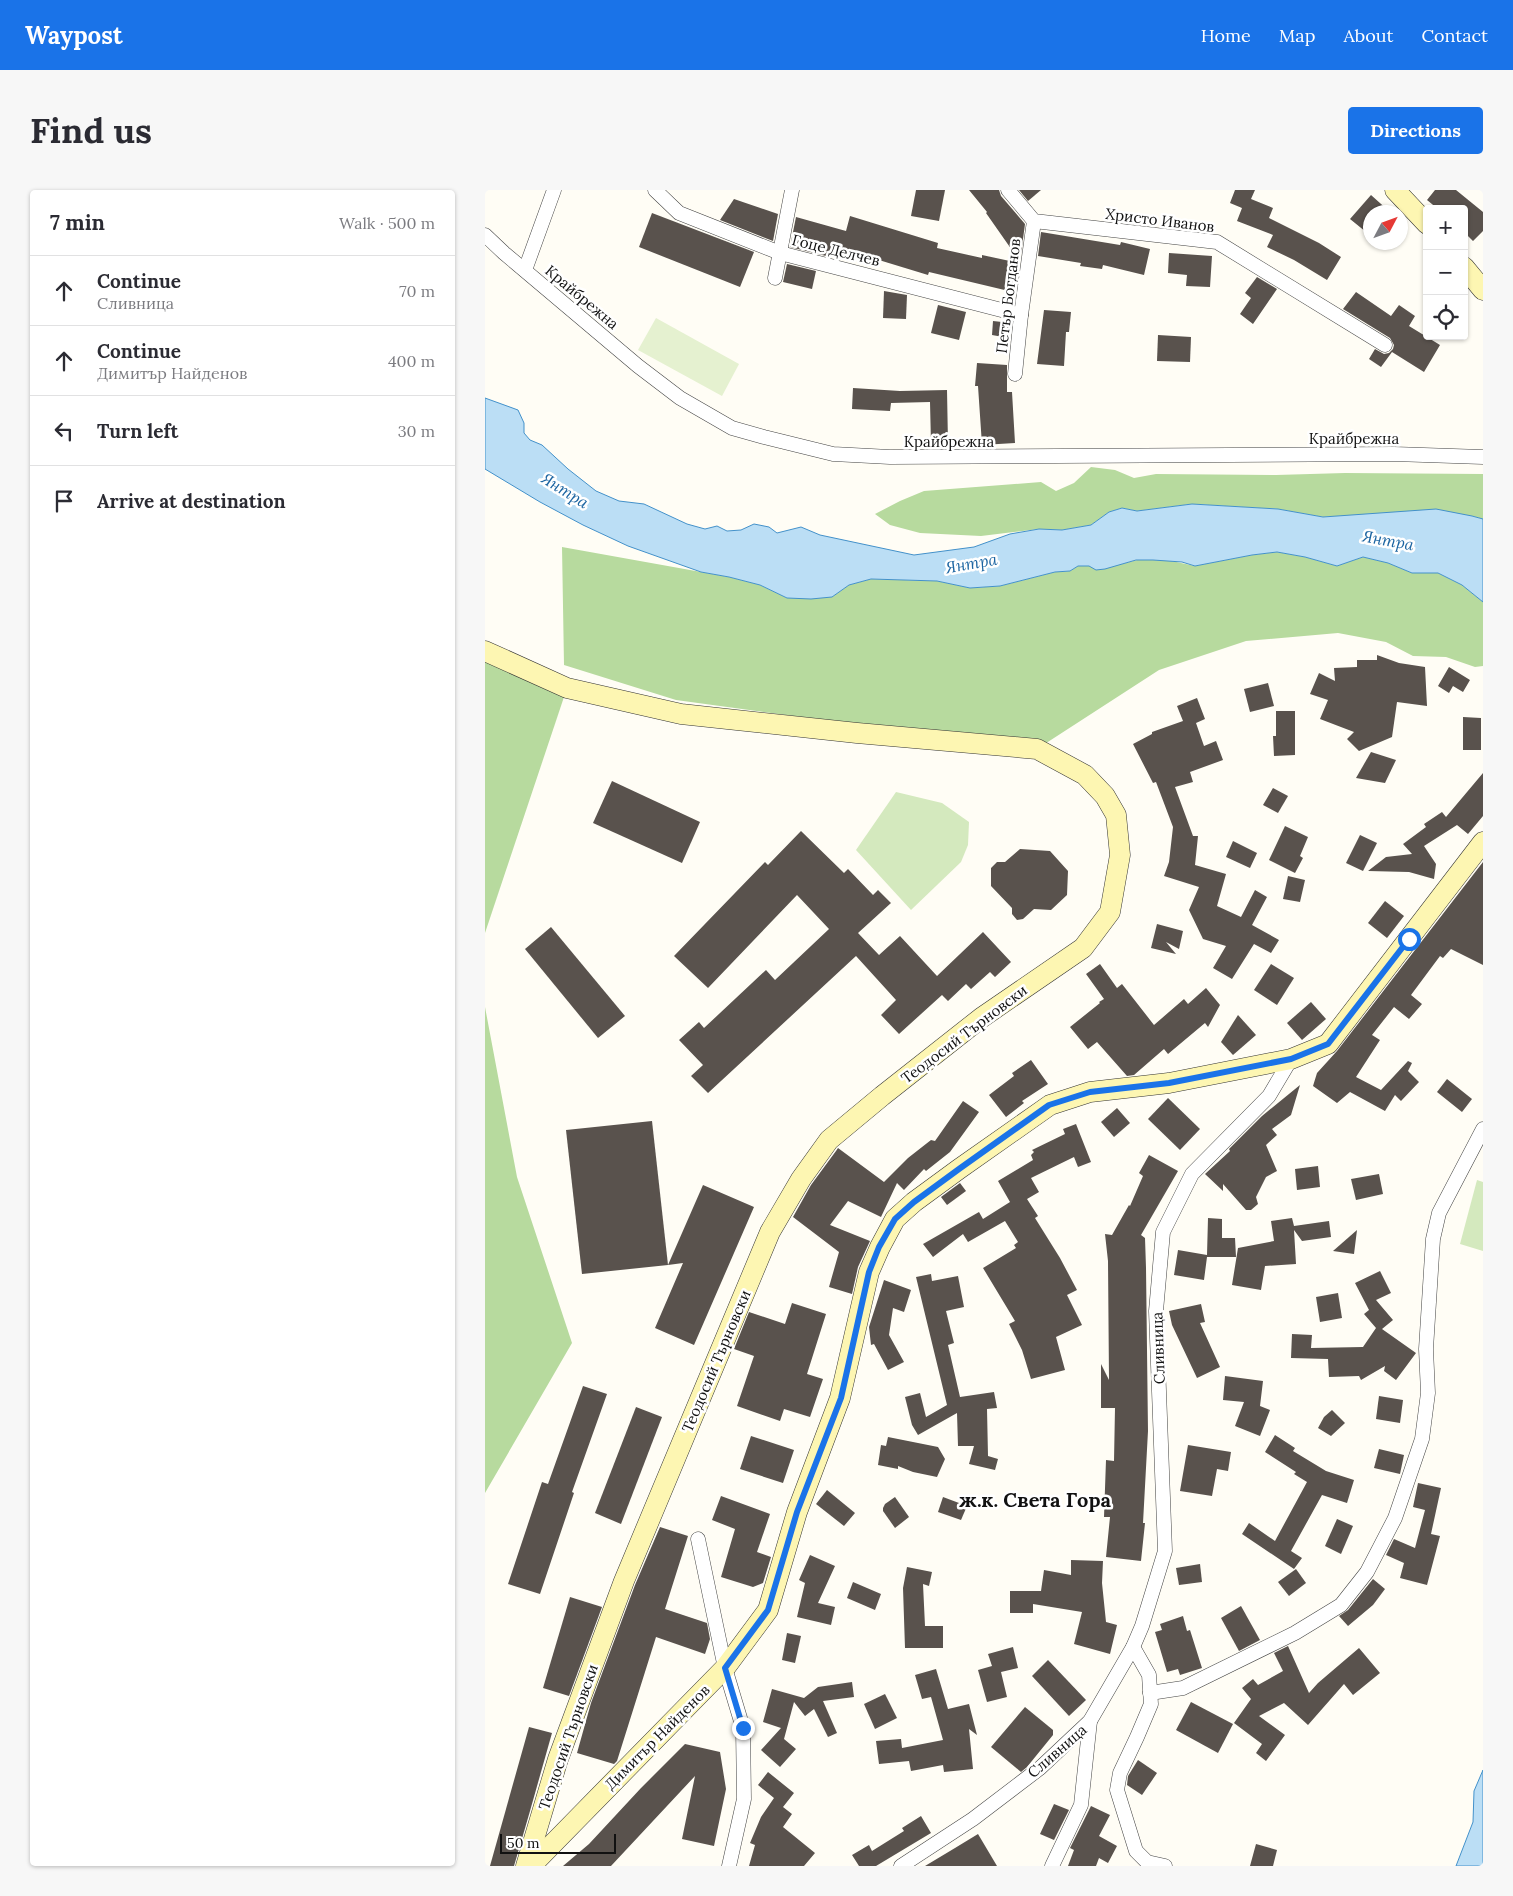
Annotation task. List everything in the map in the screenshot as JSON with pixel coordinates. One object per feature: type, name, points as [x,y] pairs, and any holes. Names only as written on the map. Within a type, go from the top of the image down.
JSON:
[{"type":"street","points":[[525,270],[554,190]]},
{"type":"street","name":"Гоце Делчев","points":[[655,190],[679,213],[780,253],[1021,315]]},
{"type":"street","points":[[775,278],[792,190]]},
{"type":"street","points":[[1009,190],[1034,221]]},
{"type":"street","points":[[1395,190],[1423,220]]},
{"type":"street","name":"Петър Богданов","points":[[1015,374],[1034,221]]},
{"type":"street","name":"Христо Иванов","points":[[1034,221],[1217,242],[1385,345]]},
{"type":"street","name":"Крайбрежна","points":[[485,235],[638,366],[680,398],[732,428],[764,438],[833,454],[890,457],[1348,454],[1483,456]]},
{"type":"street","points":[[1468,272],[1483,290]]},
{"type":"street","name":"Теодосий Търновски","points":[[485,651],[567,688],[681,714],[857,733],[1037,749],[1085,775],[1105,796],[1117,815],[1120,855],[1110,912],[1083,948],[981,1018],[882,1096],[829,1140],[801,1179],[770,1232],[624,1581],[558,1759],[526,1866]]},
{"type":"street","points":[[1291,1059],[1328,1044],[1483,842]]},
{"type":"street","name":"Сливница","points":[[901,1866],[981,1814],[1040,1768],[1090,1721],[1133,1647],[1142,1626],[1165,1551],[1157,1311],[1163,1232],[1193,1174],[1269,1096],[1291,1059]]},
{"type":"street","name":"Димитър Найденов","points":[[531,1866],[725,1668],[768,1610],[797,1512],[841,1398],[869,1272],[879,1247],[895,1219],[914,1202],[1049,1105],[1090,1092],[1169,1083],[1291,1059]]},
{"type":"street","points":[[1150,1693],[1183,1688],[1295,1633],[1341,1605],[1367,1572],[1395,1518],[1422,1439],[1428,1393],[1426,1349],[1433,1239],[1439,1213],[1483,1129]]},
{"type":"street","points":[[698,1539],[725,1668],[743,1728],[744,1799],[729,1866]]},
{"type":"street","points":[[1133,1647],[1149,1674],[1151,1704],[1120,1773],[1117,1790],[1136,1851],[1147,1862],[1165,1866]]},
{"type":"street","points":[[1052,1866],[1081,1805],[1090,1721]]},
{"type":"green space","points":[[656,318],[739,364],[722,396],[638,350]]},
{"type":"green space","points":[[1091,467],[1115,470],[1134,478],[1156,474],[1483,474],[1483,519],[1472,516],[1371,515],[1323,517],[1278,509],[1192,504],[1137,511],[1122,508],[1109,512],[1091,525],[1062,530],[1039,529],[981,536],[920,533],[890,525],[875,514],[924,491],[1041,482],[1056,491],[1074,483]]},
{"type":"green space","points":[[562,547],[729,577],[760,585],[787,598],[832,597],[849,585],[871,579],[937,581],[970,588],[1000,586],[1055,572],[1070,571],[1078,566],[1122,564],[1137,560],[1167,560],[1195,566],[1277,552],[1337,566],[1363,557],[1388,563],[1412,573],[1438,573],[1462,585],[1483,602],[1483,666],[1475,667],[1446,657],[1413,656],[1386,642],[1338,633],[1246,641],[1159,670],[1037,749],[676,700],[564,665]]},
{"type":"green space","points":[[485,651],[567,688],[485,933]]},
{"type":"green space","points":[[896,792],[942,803],[969,822],[968,845],[961,862],[911,910],[856,850]]},
{"type":"green space","points":[[485,1007],[517,1177],[572,1343],[485,1493]]},
{"type":"green space","points":[[1477,1180],[1483,1182],[1483,1251],[1460,1244]]},
{"type":"water","name":"Янтра","points":[[485,398],[518,410],[524,423],[524,433],[530,440],[542,445],[596,491],[619,501],[644,504],[687,524],[705,529],[717,526],[727,531],[741,530],[754,524],[769,527],[777,533],[801,527],[820,535],[914,555],[974,547],[1010,534],[1039,529],[1062,530],[1091,525],[1109,512],[1122,508],[1137,511],[1192,504],[1278,509],[1323,517],[1436,509],[1483,519],[1483,602],[1462,585],[1438,573],[1412,573],[1388,563],[1363,557],[1337,566],[1277,552],[1195,566],[1182,562],[1136,560],[1096,570],[1089,566],[1078,566],[1070,571],[1055,572],[1000,586],[970,588],[937,581],[871,579],[849,585],[832,597],[811,599],[787,598],[760,585],[701,572],[628,546],[540,502],[485,469]]},
{"type":"water","points":[[1483,1770],[1483,1866],[1456,1866],[1473,1822],[1474,1791]]},
{"type":"building","points":[[916,190],[945,190],[939,221],[911,216]]},
{"type":"building","points":[[969,190],[999,190],[1001,196],[1025,224],[1021,254],[1014,253],[987,212]]},
{"type":"building","points":[[1019,190],[1041,190],[1028,201]]},
{"type":"building","points":[[1235,190],[1255,190],[1251,199],[1273,208],[1269,218],[1319,243],[1341,257],[1327,280],[1294,260],[1267,247],[1273,235],[1237,221],[1242,208],[1230,203]]},
{"type":"building","points":[[1435,190],[1456,190],[1483,212],[1483,231],[1473,241],[1468,236],[1468,205],[1433,205],[1427,200]]},
{"type":"building","points":[[1371,195],[1382,205],[1363,205],[1363,230],[1350,219]]},
{"type":"building","points":[[734,199],[778,214],[773,241],[720,220]]},
{"type":"building","points":[[652,213],[754,252],[740,287],[639,247]]},
{"type":"building","points":[[850,216],[938,243],[937,248],[982,258],[982,255],[1019,263],[1013,292],[929,272],[928,275],[833,246],[830,257],[790,247],[796,217],[846,231]]},
{"type":"building","points":[[1041,232],[1120,245],[1121,242],[1150,249],[1144,275],[1103,265],[1102,269],[1080,266],[1081,263],[1038,256]]},
{"type":"building","points":[[1169,253],[1212,256],[1210,287],[1186,286],[1187,275],[1168,273]]},
{"type":"building","points":[[787,264],[816,271],[812,289],[783,282]]},
{"type":"building","points":[[1257,277],[1277,289],[1253,324],[1240,314],[1251,298],[1245,293]]},
{"type":"building","points":[[884,291],[907,295],[906,319],[883,318]]},
{"type":"building","points":[[1356,292],[1391,316],[1399,305],[1415,316],[1409,326],[1423,335],[1423,340],[1432,340],[1440,345],[1424,372],[1392,352],[1381,367],[1369,359],[1375,349],[1384,354],[1389,353],[1393,349],[1394,345],[1390,338],[1343,309]]},
{"type":"building","points":[[938,305],[966,312],[959,340],[931,333]]},
{"type":"building","points":[[1044,310],[1071,312],[1069,332],[1066,332],[1064,366],[1037,364]]},
{"type":"building","points":[[993,321],[1011,323],[1009,347],[1002,346],[1003,337],[992,335]]},
{"type":"building","points":[[1158,335],[1191,337],[1190,362],[1157,361]]},
{"type":"building","points":[[977,363],[1007,365],[1007,392],[1012,392],[1015,443],[982,445],[978,386],[975,386]]},
{"type":"building","points":[[853,388],[900,391],[947,390],[948,444],[931,444],[930,402],[891,403],[890,411],[852,409]]},
{"type":"building","points":[[1377,655],[1399,663],[1425,667],[1427,706],[1397,702],[1392,737],[1359,751],[1347,739],[1354,732],[1320,719],[1328,700],[1310,694],[1319,673],[1335,681],[1334,668],[1357,667],[1357,660],[1377,660]]},
{"type":"building","points":[[1449,667],[1470,680],[1463,692],[1453,686],[1449,693],[1438,686]]},
{"type":"building","points":[[1268,683],[1274,706],[1250,712],[1244,689]]},
{"type":"building","points":[[1197,698],[1205,719],[1196,723],[1204,746],[1216,741],[1223,760],[1190,772],[1193,782],[1175,787],[1193,836],[1198,836],[1195,865],[1226,874],[1217,906],[1241,917],[1255,890],[1267,897],[1252,925],[1279,940],[1271,953],[1254,944],[1232,979],[1213,968],[1226,946],[1203,939],[1189,910],[1199,887],[1164,876],[1169,862],[1173,827],[1156,782],[1153,783],[1133,744],[1152,734],[1152,732],[1183,721],[1177,706]]},
{"type":"building","points":[[1276,711],[1295,711],[1295,755],[1274,756],[1273,736],[1276,736]]},
{"type":"building","points":[[1463,717],[1481,718],[1481,750],[1463,750]]},
{"type":"building","points":[[1371,752],[1396,760],[1385,783],[1356,778]]},
{"type":"building","points":[[1483,773],[1483,816],[1468,834],[1457,825],[1424,846],[1436,864],[1434,879],[1409,872],[1368,871],[1386,857],[1412,854],[1403,844],[1426,827],[1424,824],[1442,812],[1446,817]]},
{"type":"building","points":[[612,781],[700,822],[682,863],[593,823]]},
{"type":"building","points":[[1273,788],[1288,796],[1278,813],[1263,805]]},
{"type":"building","points":[[1285,826],[1308,837],[1300,856],[1303,858],[1295,873],[1269,860]]},
{"type":"building","points":[[801,831],[844,873],[848,869],[873,895],[878,890],[891,903],[858,933],[879,955],[900,936],[937,976],[983,932],[1011,962],[995,977],[990,972],[971,989],[966,984],[948,1001],[942,995],[899,1034],[881,1015],[896,1000],[856,956],[708,1093],[691,1076],[703,1065],[679,1040],[699,1022],[704,1028],[766,970],[775,980],[829,929],[797,895],[708,988],[674,956],[765,862],[768,865]]},
{"type":"building","points":[[1360,835],[1377,843],[1363,871],[1346,863]]},
{"type":"building","points":[[1233,841],[1257,853],[1250,868],[1226,857]]},
{"type":"building","points":[[1020,849],[1050,851],[1068,871],[1067,895],[1051,910],[1034,909],[1023,919],[1017,920],[1012,914],[1012,908],[991,886],[991,868],[997,862],[1005,862]]},
{"type":"building","points":[[1483,862],[1483,965],[1451,949],[1443,958],[1440,956],[1411,995],[1422,1004],[1409,1019],[1394,1007],[1372,1035],[1380,1040],[1356,1077],[1381,1090],[1408,1061],[1412,1063],[1408,1071],[1419,1082],[1401,1101],[1395,1095],[1385,1111],[1350,1092],[1337,1103],[1313,1086],[1317,1073],[1337,1051]]},
{"type":"building","points":[[1288,876],[1305,880],[1300,902],[1283,899]]},
{"type":"building","points":[[1385,901],[1404,916],[1387,938],[1368,923]]},
{"type":"building","points":[[1157,924],[1183,931],[1179,949],[1166,942],[1176,954],[1151,948]]},
{"type":"building","points":[[551,927],[625,1016],[598,1038],[525,949]]},
{"type":"building","points":[[1100,964],[1117,988],[1122,984],[1154,1025],[1184,999],[1188,1004],[1206,988],[1220,1005],[1208,1027],[1205,1023],[1168,1054],[1164,1049],[1134,1075],[1127,1076],[1097,1042],[1088,1049],[1070,1027],[1104,999],[1086,974]]},
{"type":"building","points":[[1271,964],[1294,978],[1277,1005],[1254,990]]},
{"type":"building","points":[[1311,1002],[1326,1019],[1302,1040],[1287,1023]]},
{"type":"building","points":[[1238,1015],[1256,1035],[1233,1055],[1221,1042]]},
{"type":"building","points":[[1031,1060],[1048,1084],[1022,1101],[1024,1103],[1006,1117],[989,1095],[1014,1076],[1012,1073]]},
{"type":"building","points":[[1447,1079],[1472,1099],[1462,1112],[1437,1092]]},
{"type":"building","points":[[1300,1085],[1291,1115],[1272,1129],[1277,1135],[1266,1145],[1277,1171],[1266,1177],[1256,1197],[1258,1204],[1251,1210],[1246,1210],[1223,1184],[1223,1191],[1205,1174],[1230,1151],[1229,1149],[1262,1116]]},
{"type":"building","points":[[1168,1098],[1200,1129],[1180,1150],[1148,1119]]},
{"type":"building","points":[[963,1101],[979,1112],[950,1152],[926,1171],[924,1169],[904,1190],[897,1183],[881,1217],[848,1201],[830,1225],[870,1241],[858,1267],[852,1294],[829,1287],[839,1252],[793,1217],[811,1185],[838,1148],[884,1182],[908,1158],[931,1140],[935,1141]]},
{"type":"building","points":[[1117,1108],[1130,1123],[1114,1137],[1101,1122]]},
{"type":"building","points":[[652,1121],[668,1265],[582,1274],[566,1130]]},
{"type":"building","points":[[1076,1124],[1091,1162],[1078,1167],[1074,1157],[1031,1178],[1039,1192],[1027,1199],[1038,1216],[1035,1218],[1077,1290],[1067,1295],[1082,1325],[1056,1337],[1065,1370],[1031,1379],[1022,1350],[1009,1324],[1015,1321],[983,1268],[1016,1248],[1014,1245],[1018,1242],[1005,1221],[968,1242],[963,1234],[933,1257],[923,1244],[979,1212],[983,1219],[1010,1202],[998,1181],[1033,1160],[1031,1155],[1034,1152],[1032,1150],[1065,1134],[1063,1129]]},
{"type":"building","points":[[1149,1155],[1178,1171],[1141,1235],[1145,1238],[1148,1431],[1143,1523],[1145,1523],[1141,1561],[1106,1557],[1110,1517],[1104,1517],[1106,1460],[1114,1461],[1115,1408],[1101,1408],[1101,1364],[1109,1380],[1108,1261],[1105,1234],[1112,1235],[1130,1206],[1143,1176],[1139,1173]]},
{"type":"building","points":[[1318,1166],[1320,1187],[1297,1190],[1295,1169]]},
{"type":"building","points":[[1379,1174],[1383,1194],[1356,1200],[1351,1179]]},
{"type":"building","points":[[960,1183],[966,1191],[947,1205],[941,1197]]},
{"type":"building","points":[[703,1185],[754,1207],[694,1345],[655,1328],[683,1263],[668,1265]]},
{"type":"building","points":[[1208,1218],[1222,1219],[1222,1238],[1235,1238],[1236,1257],[1207,1257],[1204,1280],[1174,1275],[1178,1250],[1207,1255]]},
{"type":"building","points":[[1292,1218],[1294,1226],[1329,1221],[1331,1237],[1302,1241],[1294,1230],[1296,1264],[1265,1266],[1261,1290],[1232,1285],[1238,1248],[1274,1241],[1271,1221]]},
{"type":"building","points":[[1357,1230],[1354,1254],[1333,1251]]},
{"type":"building","points":[[1380,1271],[1391,1293],[1376,1300],[1393,1320],[1382,1329],[1416,1353],[1396,1380],[1384,1371],[1385,1366],[1361,1380],[1359,1376],[1329,1377],[1328,1359],[1291,1358],[1292,1334],[1312,1335],[1311,1348],[1363,1347],[1376,1328],[1364,1314],[1369,1310],[1355,1283]]},
{"type":"building","points":[[931,1274],[932,1281],[958,1276],[964,1307],[946,1311],[954,1343],[948,1345],[960,1397],[994,1392],[997,1408],[987,1409],[988,1456],[998,1459],[995,1470],[969,1464],[974,1446],[958,1446],[957,1413],[918,1435],[912,1425],[905,1397],[920,1393],[926,1417],[947,1405],[916,1277]]},
{"type":"building","points":[[884,1280],[911,1290],[904,1312],[893,1308],[889,1335],[904,1362],[888,1370],[874,1344],[871,1345],[869,1327]]},
{"type":"building","points":[[1338,1293],[1342,1318],[1320,1322],[1316,1297]]},
{"type":"building","points":[[792,1303],[826,1314],[807,1374],[823,1379],[810,1417],[784,1409],[780,1421],[737,1406],[754,1356],[734,1349],[749,1312],[785,1324]]},
{"type":"building","points":[[1201,1304],[1205,1322],[1200,1323],[1220,1367],[1197,1378],[1172,1325],[1169,1311]]},
{"type":"building","points":[[1225,1376],[1263,1381],[1260,1406],[1270,1410],[1260,1436],[1235,1426],[1244,1402],[1223,1400]]},
{"type":"building","points":[[583,1386],[607,1394],[572,1492],[574,1493],[540,1594],[508,1584],[542,1482],[548,1484]]},
{"type":"building","points":[[1379,1396],[1403,1400],[1400,1423],[1376,1419]]},
{"type":"building","points":[[636,1407],[662,1417],[621,1524],[595,1513]]},
{"type":"building","points":[[1332,1410],[1345,1423],[1331,1436],[1318,1428],[1324,1417]]},
{"type":"building","points":[[1275,1435],[1295,1448],[1293,1451],[1326,1471],[1354,1480],[1347,1503],[1322,1495],[1291,1551],[1302,1558],[1294,1569],[1242,1534],[1249,1523],[1275,1541],[1307,1482],[1294,1474],[1296,1472],[1265,1452]]},
{"type":"building","points":[[751,1436],[794,1450],[783,1483],[740,1469]]},
{"type":"building","points":[[888,1437],[938,1447],[945,1459],[937,1477],[913,1472],[898,1466],[898,1469],[878,1465],[881,1445],[886,1446]]},
{"type":"building","points":[[1188,1445],[1231,1452],[1228,1471],[1217,1469],[1212,1496],[1180,1491]]},
{"type":"building","points":[[1379,1449],[1404,1455],[1400,1474],[1374,1468]]},
{"type":"building","points":[[1418,1483],[1441,1488],[1431,1534],[1440,1536],[1427,1585],[1400,1578],[1404,1563],[1386,1555],[1394,1539],[1415,1548],[1425,1510],[1413,1507]]},
{"type":"building","points":[[827,1490],[855,1513],[844,1526],[816,1504]]},
{"type":"building","points":[[721,1496],[770,1514],[757,1552],[771,1557],[763,1583],[753,1587],[721,1577],[735,1529],[712,1520]]},
{"type":"building","points":[[895,1497],[909,1517],[895,1528],[883,1511],[883,1508],[885,1504]]},
{"type":"building","points":[[943,1497],[967,1506],[961,1520],[938,1512]]},
{"type":"building","points":[[1337,1519],[1353,1526],[1341,1554],[1325,1546]]},
{"type":"building","points":[[660,1527],[688,1536],[665,1609],[707,1623],[710,1639],[705,1654],[656,1637],[617,1761],[614,1764],[577,1753],[591,1703],[635,1585]]},
{"type":"building","points":[[810,1555],[835,1566],[818,1603],[835,1607],[831,1625],[797,1617],[805,1583],[799,1580]]},
{"type":"building","points":[[1071,1560],[1103,1561],[1102,1583],[1106,1622],[1117,1625],[1110,1654],[1074,1644],[1082,1612],[1033,1604],[1033,1613],[1010,1613],[1010,1591],[1041,1591],[1044,1570],[1071,1575]]},
{"type":"building","points":[[1200,1564],[1202,1582],[1179,1585],[1176,1568]]},
{"type":"building","points":[[907,1567],[932,1572],[929,1586],[923,1584],[925,1626],[943,1626],[943,1648],[905,1648],[903,1588]]},
{"type":"building","points":[[1296,1569],[1306,1583],[1289,1596],[1278,1582]]},
{"type":"building","points":[[1373,1579],[1385,1589],[1373,1605],[1348,1626],[1339,1616],[1348,1610]]},
{"type":"building","points":[[853,1582],[881,1594],[875,1610],[847,1598]]},
{"type":"building","points":[[570,1597],[602,1607],[569,1696],[543,1688]]},
{"type":"building","points":[[1241,1606],[1260,1640],[1239,1651],[1221,1618]]},
{"type":"building","points":[[1183,1616],[1187,1631],[1190,1630],[1202,1668],[1180,1675],[1178,1669],[1167,1672],[1155,1632],[1162,1630],[1160,1624]]},
{"type":"building","points":[[787,1633],[801,1636],[795,1663],[782,1660]]},
{"type":"building","points":[[1288,1646],[1309,1693],[1359,1648],[1380,1673],[1353,1695],[1344,1684],[1308,1725],[1284,1703],[1259,1716],[1285,1735],[1266,1761],[1256,1753],[1262,1744],[1234,1723],[1251,1699],[1242,1688],[1253,1679],[1258,1685],[1283,1671],[1274,1653]]},
{"type":"building","points":[[1013,1647],[1018,1668],[1001,1672],[1007,1697],[987,1702],[978,1670],[992,1666],[988,1654]]},
{"type":"building","points":[[1048,1660],[1086,1700],[1069,1716],[1032,1676]]},
{"type":"building","points":[[936,1669],[948,1709],[969,1704],[977,1735],[969,1729],[973,1769],[944,1772],[943,1765],[911,1771],[909,1761],[879,1764],[876,1741],[901,1739],[902,1748],[943,1740],[931,1697],[922,1699],[915,1675]]},
{"type":"building","points":[[852,1682],[854,1697],[823,1701],[837,1733],[828,1737],[814,1709],[805,1716],[794,1702],[784,1739],[796,1749],[780,1767],[761,1750],[781,1728],[763,1722],[772,1689],[804,1698],[818,1687]]},
{"type":"building","points":[[885,1694],[897,1718],[875,1729],[864,1704]]},
{"type":"building","points":[[1191,1702],[1233,1724],[1218,1753],[1176,1730]]},
{"type":"building","points":[[1025,1707],[1053,1730],[1053,1735],[1021,1772],[991,1747]]},
{"type":"building","points":[[529,1727],[552,1733],[514,1866],[490,1866]]},
{"type":"building","points":[[685,1744],[720,1752],[726,1789],[714,1846],[682,1839],[695,1776],[611,1866],[563,1866],[589,1844]]},
{"type":"building","points":[[1138,1760],[1157,1773],[1142,1795],[1127,1785],[1128,1776]]},
{"type":"building","points":[[768,1772],[794,1793],[783,1807],[792,1814],[783,1827],[815,1853],[804,1866],[749,1866],[755,1845],[750,1843],[761,1817],[774,1798],[758,1785]]},
{"type":"building","points":[[1054,1804],[1069,1810],[1054,1840],[1040,1834]]},
{"type":"building","points":[[1091,1806],[1110,1815],[1099,1836],[1117,1846],[1108,1863],[1099,1858],[1096,1866],[1068,1866],[1074,1850],[1070,1848]]},
{"type":"building","points":[[921,1816],[931,1833],[876,1866],[859,1866],[852,1855],[869,1845],[872,1851],[904,1831],[902,1828]]},
{"type":"building","points":[[978,1834],[997,1866],[925,1866],[955,1848]]},
{"type":"building","points":[[1256,1844],[1277,1850],[1273,1866],[1250,1866]]},
{"type":"district","name":"ж.к. Света Гора","points":[[1035,1499]]},
{"type":"route","points":[[743,1728],[725,1668],[768,1610],[797,1512],[841,1398],[869,1272],[879,1247],[895,1219],[914,1202],[1049,1105],[1090,1092],[1169,1083],[1291,1059],[1328,1044],[1409,939]]}]
